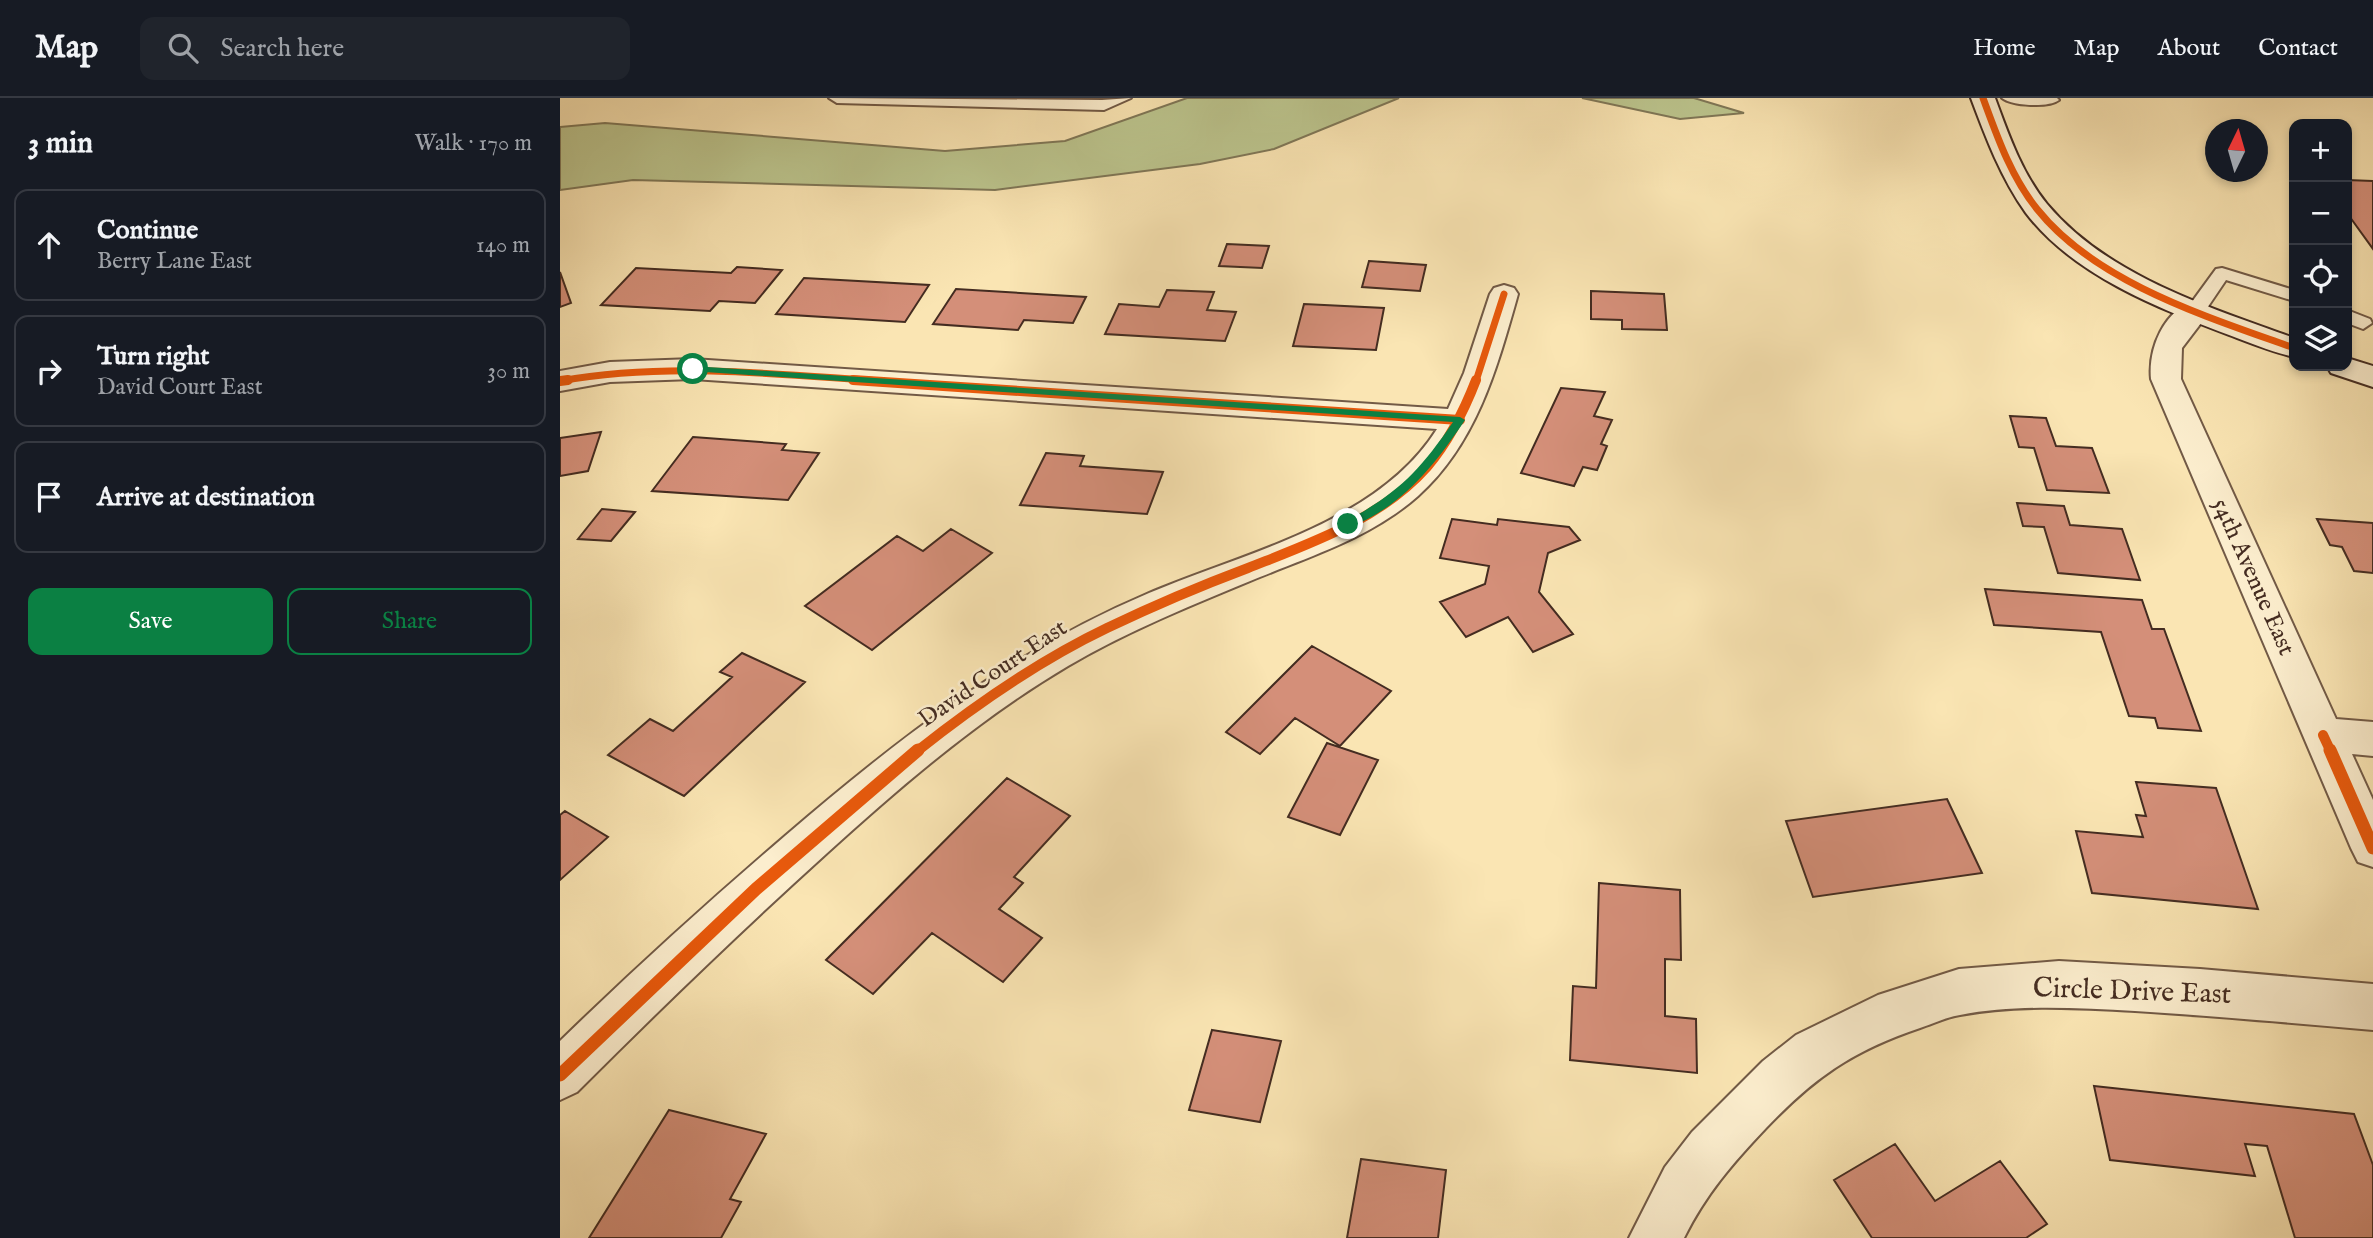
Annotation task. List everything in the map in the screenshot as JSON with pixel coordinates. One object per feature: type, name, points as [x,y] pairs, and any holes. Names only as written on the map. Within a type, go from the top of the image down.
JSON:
[{"type":"street","points":[[1983,98],[2006,155],[2038,211],[2087,253],[2125,278],[2196,310],[2289,346]]},
{"type":"street","name":"David Court East","points":[[560,1075],[663,974],[778,869],[903,761],[976,705],[1024,673],[1086,638],[1137,613],[1303,546],[1378,508],[1406,488],[1429,465],[1460,420],[1485,357],[1504,294]]},
{"type":"street","name":"54th Avenue East","points":[[2196,310],[2168,343],[2163,356],[2166,379],[2373,848]]},
{"type":"street","points":[[560,381],[610,372],[693,369],[1460,420]]},
{"type":"street","points":[[2352,370],[2373,377]]},
{"type":"street","points":[[2323,735],[2373,739]]},
{"type":"street","name":"Circle Drive East","points":[[1656,1238],[1683,1185],[1710,1150],[1780,1078],[1813,1052],[1841,1036],[1878,1019],[1959,992],[2059,984],[2200,992],[2373,1007]]},
{"type":"lane","points":[[836,98],[1104,105],[1123,98]]},
{"type":"lane","points":[[2010,98],[2051,100]]},
{"type":"lane","points":[[2196,310],[2222,273],[2289,294]]},
{"type":"green space","points":[[1187,98],[1399,98],[1274,149],[1200,164],[995,190],[633,180],[560,190],[560,127],[605,123],[945,151],[1065,141]]},
{"type":"green space","points":[[1582,98],[1694,98],[1744,113],[1680,119]]},
{"type":"building","points":[[2352,180],[2373,181],[2373,249],[2352,220]]},
{"type":"building","points":[[1227,244],[1269,246],[1262,268],[1219,266]]},
{"type":"building","points":[[1369,261],[1426,265],[1420,291],[1362,287]]},
{"type":"building","points":[[737,267],[782,270],[755,303],[719,301],[710,311],[601,305],[636,268],[731,273]]},
{"type":"building","points":[[560,272],[571,303],[560,307]]},
{"type":"building","points":[[804,278],[929,285],[905,322],[776,314]]},
{"type":"building","points":[[956,289],[1086,297],[1073,323],[1024,320],[1018,330],[933,324]]},
{"type":"building","points":[[1167,290],[1214,292],[1207,310],[1236,312],[1225,341],[1105,334],[1119,304],[1159,307]]},
{"type":"building","points":[[1591,291],[1664,294],[1667,330],[1622,329],[1622,320],[1591,319]]},
{"type":"building","points":[[1304,304],[1384,308],[1376,350],[1293,346]]},
{"type":"building","points":[[1561,388],[1605,392],[1594,416],[1612,420],[1601,444],[1607,446],[1597,470],[1583,467],[1574,486],[1521,473]]},
{"type":"building","points":[[2010,416],[2046,418],[2056,446],[2092,448],[2109,493],[2047,490],[2034,448],[2019,447]]},
{"type":"building","points":[[601,432],[588,471],[560,476],[560,438]]},
{"type":"building","points":[[693,437],[786,444],[782,450],[819,453],[788,500],[652,491]]},
{"type":"building","points":[[1046,453],[1084,456],[1080,466],[1163,472],[1147,514],[1020,505]]},
{"type":"building","points":[[2017,503],[2064,506],[2070,525],[2122,529],[2140,580],[2058,573],[2044,527],[2023,526]]},
{"type":"building","points":[[602,509],[635,512],[611,541],[578,539]]},
{"type":"building","points":[[1452,519],[1497,525],[1498,519],[1569,527],[1580,540],[1548,553],[1539,592],[1573,634],[1533,652],[1508,617],[1466,637],[1440,602],[1485,584],[1489,566],[1440,558]]},
{"type":"building","points":[[2317,519],[2373,523],[2373,573],[2354,571],[2342,547],[2330,545]]},
{"type":"building","points":[[951,529],[992,553],[872,650],[805,606],[897,536],[923,551]]},
{"type":"building","points":[[1985,589],[2142,600],[2152,629],[2164,629],[2201,731],[2158,728],[2155,718],[2129,716],[2101,632],[1994,625]]},
{"type":"building","points":[[1312,646],[1391,691],[1340,746],[1295,718],[1260,754],[1226,732]]},
{"type":"building","points":[[742,653],[805,682],[684,796],[608,755],[650,719],[673,731],[732,677],[720,672]]},
{"type":"building","points":[[1327,743],[1378,760],[1340,835],[1288,817]]},
{"type":"building","points":[[1007,778],[1070,816],[1014,877],[1023,883],[999,909],[1042,938],[1003,982],[932,933],[873,994],[826,960]]},
{"type":"building","points":[[2136,782],[2216,788],[2258,909],[2092,893],[2076,831],[2143,837],[2136,815],[2146,816]]},
{"type":"building","points":[[1947,799],[1982,873],[1813,897],[1786,821]]},
{"type":"building","points":[[565,811],[608,837],[560,880],[560,815]]},
{"type":"building","points":[[1599,883],[1680,890],[1681,960],[1665,959],[1665,1016],[1696,1019],[1697,1073],[1570,1060],[1573,986],[1596,988]]},
{"type":"building","points":[[1212,1030],[1281,1041],[1260,1122],[1189,1110]]},
{"type":"building","points":[[2094,1086],[2354,1114],[2373,1165],[2373,1238],[2295,1238],[2267,1146],[2245,1144],[2255,1176],[2110,1160]]},
{"type":"building","points":[[669,1110],[766,1134],[730,1199],[741,1202],[721,1238],[589,1238]]},
{"type":"building","points":[[1895,1144],[1935,1201],[2000,1161],[2047,1224],[2026,1238],[1872,1238],[1834,1180]]},
{"type":"building","points":[[1361,1159],[1446,1170],[1438,1238],[1347,1238]]},
{"type":"cycle path","points":[[1983,98],[2020,184],[2037,209],[2060,233],[2088,255],[2156,294],[2289,346]]},
{"type":"cycle path","points":[[560,1075],[690,950],[790,859],[908,758],[995,693],[1057,654],[1103,630],[1329,534],[1369,514],[1405,488],[1425,468],[1457,424],[1479,373],[1504,294]]},
{"type":"cycle path","points":[[560,381],[610,372],[693,369],[1460,420]]},
{"type":"cycle path","points":[[2323,735],[2373,848]]},
{"type":"route","points":[[693,369],[1460,420],[1429,465],[1406,488],[1378,508],[1348,524]]}]
